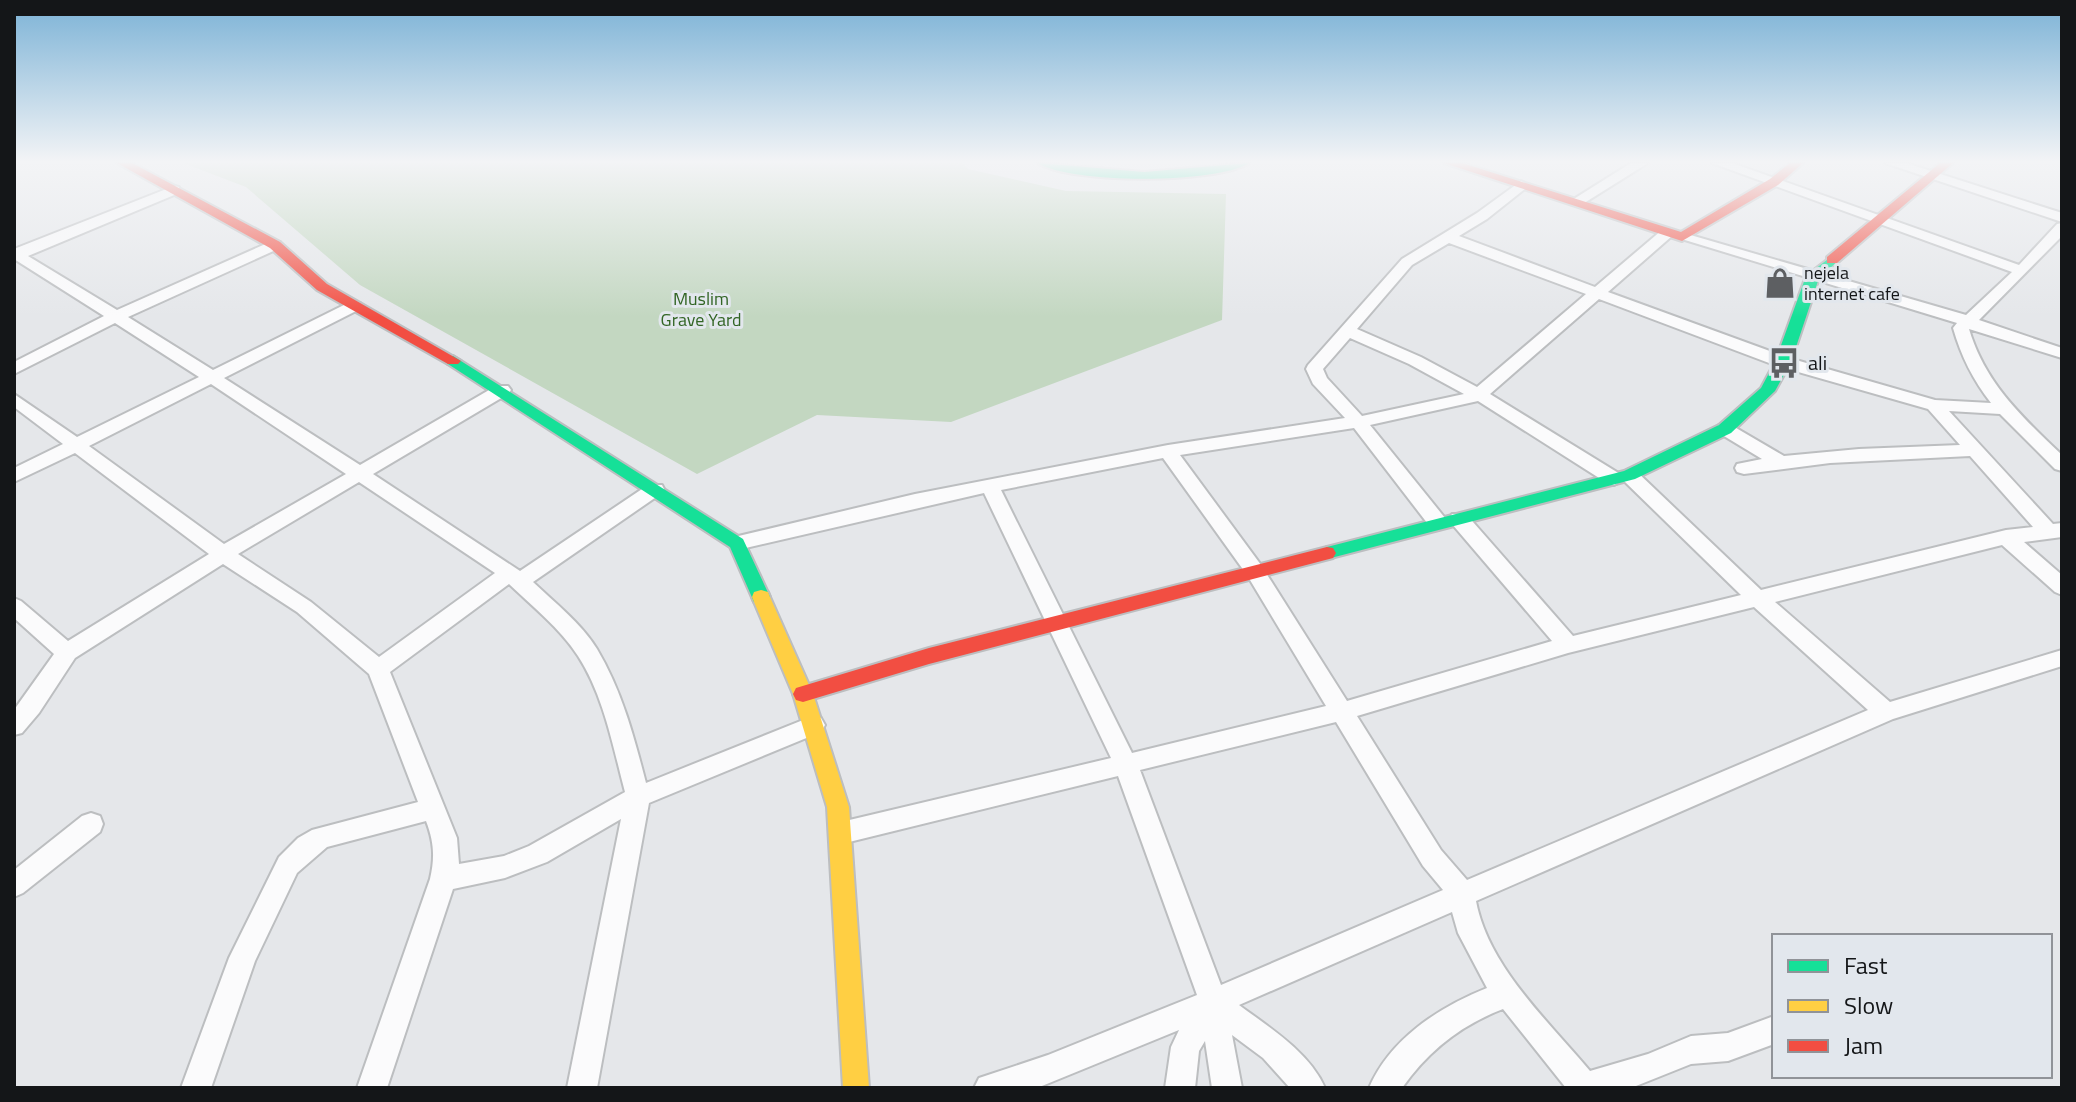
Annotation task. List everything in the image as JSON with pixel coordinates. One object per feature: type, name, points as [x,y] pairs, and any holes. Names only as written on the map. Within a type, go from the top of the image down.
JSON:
[{"type":"street","points":[[15,254],[113,214]]},
{"type":"street","points":[[219,214],[275,245],[322,287],[387,321],[502,390],[737,543],[803,694],[838,807],[856,1088]]},
{"type":"street","points":[[1484,214],[1407,262],[1316,364],[1315,373],[1448,521],[1568,645]]},
{"type":"street","points":[[1613,214],[1969,321],[2062,353]]},
{"type":"street","points":[[737,543],[915,500],[1168,451],[1358,422],[1477,396],[1675,235],[1713,214]]},
{"type":"street","points":[[1863,214],[2022,271]]},
{"type":"street","points":[[803,694],[929,656],[1621,477],[1725,429],[1767,391],[1783,362],[1813,276],[1885,214]]},
{"type":"street","points":[[2060,462],[2003,409],[1968,353],[1961,328],[2022,271],[2062,227]]},
{"type":"street","points":[[1447,237],[1783,362],[1934,405],[2003,409]]},
{"type":"street","points":[[14,369],[114,317],[275,245]]},
{"type":"street","points":[[15,254],[515,577],[561,620],[588,653],[618,719],[638,797],[582,1088]]},
{"type":"street","points":[[14,476],[354,306]]},
{"type":"street","points":[[1347,331],[1413,358],[1621,477],[1886,712]]},
{"type":"street","points":[[14,726],[31,707],[67,652],[223,554],[502,390]]},
{"type":"street","points":[[14,399],[223,554],[304,607],[378,669],[445,838],[447,859],[443,879],[372,1088]]},
{"type":"street","points":[[1934,405],[2055,530]]},
{"type":"street","points":[[1725,429],[1779,461]]},
{"type":"street","points":[[1744,468],[1779,461],[1975,450]]},
{"type":"street","points":[[1168,451],[1254,570],[1432,858],[1462,894],[1467,924],[1475,943],[1508,994],[1585,1088],[1648,1068],[1691,1050],[1728,1047],[1772,1031]]},
{"type":"street","points":[[990,486],[1126,764],[1213,1002],[1227,1088]]},
{"type":"street","points":[[378,669],[515,577],[655,489]]},
{"type":"street","points":[[841,833],[1341,712],[1568,645],[2006,537],[2055,530]]},
{"type":"street","points":[[2006,537],[2062,587]]},
{"type":"street","points":[[14,606],[67,652]]},
{"type":"street","points":[[989,1088],[1048,1070],[1213,1002],[1886,712],[2062,658]]},
{"type":"street","points":[[443,879],[505,867],[538,854],[638,797],[813,725]]},
{"type":"street","points":[[196,1088],[243,958],[288,865],[307,846],[321,838],[434,808]]},
{"type":"street","points":[[14,885],[91,824]]},
{"type":"street","points":[[1384,1088],[1405,1058],[1439,1025],[1471,1006],[1508,994]]},
{"type":"street","points":[[1180,1088],[1185,1047],[1213,1002]]},
{"type":"street","points":[[1213,1002],[1273,1048],[1310,1088]]},
{"type":"green space","name":"Muslim Grave Yard","points":[[278,214],[1225,214],[1222,320],[951,422],[817,415],[697,474],[360,285]]},
{"type":"traffic: fast","points":[[1327,553],[1629,475],[1725,429],[1767,391],[1783,362],[1813,276],[1832,260]]},
{"type":"traffic: fast","points":[[453,361],[737,543],[761,597]]},
{"type":"traffic: slow","points":[[761,597],[803,694],[838,807],[856,1088]]},
{"type":"traffic: jam","points":[[218,214],[275,245],[322,287],[453,361]]},
{"type":"traffic: jam","points":[[1611,214],[1682,237],[1720,214]]},
{"type":"traffic: jam","points":[[1832,260],[1886,214]]},
{"type":"traffic: jam","points":[[803,694],[929,656],[1327,553]]},
{"type":"place","name":"nejela internet cafe","points":[[1780,283]]},
{"type":"place","name":"ali","points":[[1784,363]]}]
